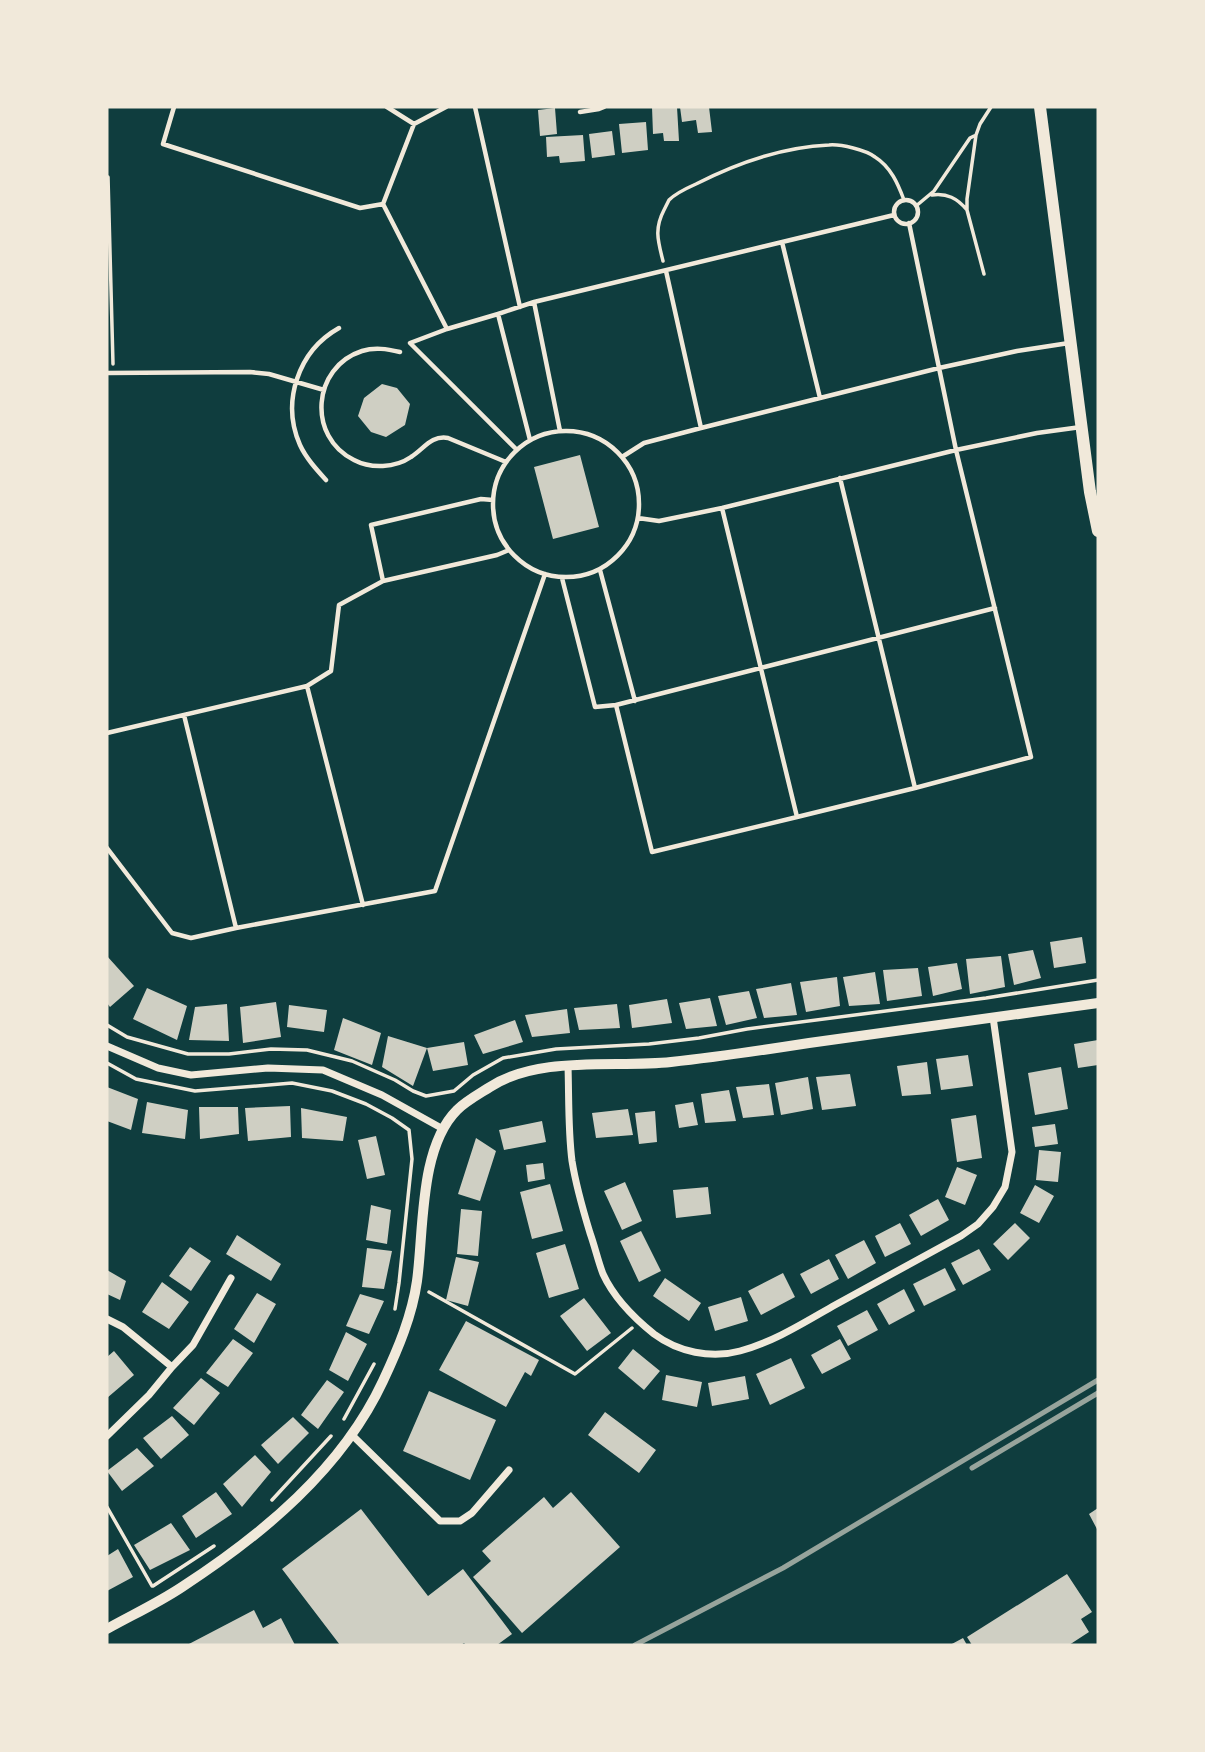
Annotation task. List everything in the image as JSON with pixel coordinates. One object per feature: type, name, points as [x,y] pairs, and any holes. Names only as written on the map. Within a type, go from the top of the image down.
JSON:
[{"type":"main road","points":[[1040,107],[1081,428],[1098,531]]},
{"type":"street","points":[[107,1629],[180,1588],[256,1535],[290,1504],[352,1435],[382,1383],[406,1328],[416,1284],[427,1174],[443,1129],[458,1110],[493,1085],[530,1070],[671,1062],[1098,1003]]},
{"type":"street","points":[[568,1066],[572,1158],[577,1190],[604,1276],[620,1301],[639,1322],[661,1339],[681,1349],[713,1354],[739,1351],[804,1323],[961,1236],[978,1224],[993,1207],[1005,1186],[1012,1152],[993,1017]]},
{"type":"street","points":[[107,1046],[158,1068],[191,1075],[268,1068],[323,1070],[382,1095],[443,1129]]},
{"type":"street","points":[[107,1436],[149,1395],[193,1345],[231,1278]]},
{"type":"street","points":[[107,1319],[123,1327],[172,1367]]},
{"type":"street","points":[[352,1435],[440,1521],[460,1521],[472,1513],[509,1470]]},
{"type":"lane","points":[[174,107],[163,144],[360,208],[383,204]]},
{"type":"lane","points":[[387,107],[414,124]]},
{"type":"lane","points":[[446,107],[414,124],[383,204],[447,329]]},
{"type":"lane","points":[[475,107],[520,307]]},
{"type":"lane","points":[[580,112],[604,107]]},
{"type":"lane","points":[[904,200],[916,206],[917,216],[913,222],[902,223],[894,215],[895,207],[904,200]]},
{"type":"lane","points":[[517,450],[410,343],[534,302],[894,215]]},
{"type":"lane","points":[[616,705],[652,852],[1031,758],[956,450],[909,223]]},
{"type":"lane","points":[[782,242],[820,398]]},
{"type":"lane","points":[[666,271],[701,428]]},
{"type":"lane","points":[[534,302],[560,431]]},
{"type":"lane","points":[[498,314],[530,440]]},
{"type":"lane","points":[[326,480],[308,459],[296,435],[292,407],[300,369],[320,340],[339,328]]},
{"type":"lane","points":[[622,457],[644,443],[701,428],[939,368],[1070,343]]},
{"type":"lane","points":[[400,352],[382,348],[363,351],[345,359],[331,374],[324,390],[321,413],[327,432],[338,449],[355,461],[374,466],[394,465],[412,457],[441,437],[506,462]]},
{"type":"lane","points":[[110,373],[250,372],[269,374],[324,390]]},
{"type":"lane","points":[[638,518],[659,521],[956,450],[1037,433],[1081,428]]},
{"type":"lane","points":[[560,431],[578,432],[609,445],[622,457],[631,471],[639,502],[638,518],[631,539],[618,556],[600,569],[582,576],[562,578],[545,574],[518,560],[509,550],[494,520],[492,500],[497,480],[506,462],[517,450],[530,440],[560,431]]},
{"type":"lane","points":[[840,478],[915,788]]},
{"type":"lane","points":[[383,581],[371,525],[481,499],[492,500]]},
{"type":"lane","points":[[722,508],[797,817]]},
{"type":"lane","points":[[107,733],[307,686],[331,671],[339,605],[383,581],[509,550]]},
{"type":"lane","points":[[600,569],[635,701]]},
{"type":"lane","points":[[107,848],[172,933],[191,938],[435,891],[545,574]]},
{"type":"lane","points":[[562,578],[594,707],[635,701],[995,608]]},
{"type":"lane","points":[[307,686],[363,905]]},
{"type":"lane","points":[[184,715],[236,928]]},
{"type":"path","points":[[984,274],[967,210],[967,199],[976,135],[991,107]]},
{"type":"path","points":[[916,206],[930,195],[970,138],[976,135]]},
{"type":"path","points":[[666,271],[656,232],[668,201],[683,190],[731,167],[774,154],[829,145],[874,155],[889,169],[904,200]]},
{"type":"path","points":[[108,177],[110,373]]},
{"type":"path","points":[[930,195],[953,197],[967,210]]},
{"type":"path","points":[[413,1091],[426,1096],[454,1091],[473,1074],[503,1058],[556,1049],[649,1044],[699,1038],[1098,980]]},
{"type":"path","points":[[107,1025],[127,1037]]},
{"type":"path","points":[[107,1063],[136,1079],[195,1091],[292,1083],[332,1091],[366,1104],[409,1130],[412,1159],[400,1283],[393,1320]]},
{"type":"path","points":[[416,1284],[575,1374],[639,1322]]},
{"type":"path","points":[[343,1419],[379,1354]]},
{"type":"path","points":[[265,1507],[336,1431]]},
{"type":"path","points":[[107,1507],[160,1600]]},
{"type":"path","points":[[153,1586],[216,1545]]},
{"type":"building","points":[[652,107],[677,107],[679,141],[664,141],[663,133],[653,134]]},
{"type":"building","points":[[680,107],[709,107],[712,132],[698,133],[696,120],[682,122]]},
{"type":"building","points":[[555,108],[557,134],[540,136],[538,110]]},
{"type":"building","points":[[646,122],[648,150],[622,153],[619,124]]},
{"type":"building","points":[[612,131],[615,155],[592,158],[589,134]]},
{"type":"building","points":[[583,135],[585,161],[560,163],[559,156],[547,157],[546,137]]},
{"type":"building","points":[[382,384],[397,388],[410,404],[405,425],[386,437],[371,432],[358,416],[364,398]]},
{"type":"building","points":[[580,455],[599,527],[553,539],[534,467]]},
{"type":"building","points":[[1082,937],[1086,963],[1054,968],[1050,942]]},
{"type":"building","points":[[1033,950],[1041,978],[1014,985],[1008,954]]},
{"type":"building","points":[[107,956],[134,986],[110,1007],[107,1003]]},
{"type":"building","points":[[1001,956],[1005,987],[970,994],[966,959]]},
{"type":"building","points":[[957,963],[962,989],[933,996],[928,967]]},
{"type":"building","points":[[918,968],[922,996],[887,1001],[883,970]]},
{"type":"building","points":[[875,972],[880,1004],[849,1006],[843,977]]},
{"type":"building","points":[[837,977],[840,1006],[806,1012],[800,982]]},
{"type":"building","points":[[791,983],[797,1015],[764,1018],[756,989]]},
{"type":"building","points":[[147,988],[187,1006],[177,1040],[133,1019]]},
{"type":"building","points":[[749,991],[757,1018],[726,1025],[718,996]]},
{"type":"building","points":[[710,998],[717,1026],[686,1029],[679,1003]]},
{"type":"building","points":[[667,999],[672,1023],[632,1028],[629,1005]]},
{"type":"building","points":[[276,1002],[281,1037],[243,1043],[240,1007]]},
{"type":"building","points":[[227,1004],[229,1041],[189,1040],[195,1007]]},
{"type":"building","points":[[617,1004],[620,1028],[579,1030],[574,1008]]},
{"type":"building","points":[[289,1005],[327,1010],[324,1032],[287,1027]]},
{"type":"building","points":[[567,1009],[570,1033],[532,1037],[525,1015]]},
{"type":"building","points":[[343,1018],[381,1033],[372,1065],[334,1050]]},
{"type":"building","points":[[515,1020],[523,1042],[483,1054],[474,1035]]},
{"type":"building","points":[[388,1036],[427,1048],[413,1086],[382,1067]]},
{"type":"building","points":[[1098,1040],[1098,1065],[1078,1068],[1074,1044]]},
{"type":"building","points":[[464,1042],[468,1065],[433,1071],[427,1048]]},
{"type":"building","points":[[968,1055],[973,1086],[941,1090],[936,1059]]},
{"type":"building","points":[[927,1062],[931,1094],[902,1096],[897,1066]]},
{"type":"building","points":[[1061,1067],[1068,1109],[1035,1115],[1028,1073]]},
{"type":"building","points":[[850,1074],[856,1106],[822,1110],[816,1077]]},
{"type":"building","points":[[808,1077],[813,1109],[781,1115],[775,1083]]},
{"type":"building","points":[[769,1084],[774,1115],[743,1118],[736,1087]]},
{"type":"building","points":[[107,1087],[138,1099],[131,1130],[107,1121]]},
{"type":"building","points":[[729,1090],[736,1121],[705,1123],[701,1094]]},
{"type":"building","points":[[147,1102],[188,1110],[185,1139],[142,1133]]},
{"type":"building","points":[[693,1102],[698,1125],[679,1128],[675,1105]]},
{"type":"building","points":[[290,1106],[291,1137],[248,1141],[245,1108]]},
{"type":"building","points":[[199,1107],[238,1107],[239,1134],[200,1139]]},
{"type":"building","points":[[301,1108],[347,1117],[343,1141],[302,1138]]},
{"type":"building","points":[[628,1109],[633,1135],[596,1138],[592,1113]]},
{"type":"building","points":[[655,1111],[657,1142],[639,1144],[635,1113]]},
{"type":"building","points":[[976,1115],[982,1158],[957,1162],[951,1119]]},
{"type":"building","points":[[542,1121],[546,1142],[504,1150],[499,1130]]},
{"type":"building","points":[[1055,1124],[1058,1144],[1035,1147],[1032,1127]]},
{"type":"building","points":[[376,1136],[385,1175],[367,1179],[358,1140]]},
{"type":"building","points":[[476,1138],[496,1151],[480,1201],[458,1194]]},
{"type":"building","points":[[1039,1150],[1061,1152],[1058,1182],[1036,1180]]},
{"type":"building","points":[[543,1163],[545,1179],[528,1182],[526,1165]]},
{"type":"building","points":[[957,1167],[977,1175],[965,1205],[945,1197]]},
{"type":"building","points":[[625,1182],[642,1221],[622,1230],[604,1191]]},
{"type":"building","points":[[550,1184],[563,1231],[532,1239],[520,1192]]},
{"type":"building","points":[[1035,1185],[1054,1196],[1039,1223],[1020,1213]]},
{"type":"building","points":[[708,1187],[711,1214],[676,1218],[673,1190]]},
{"type":"building","points":[[938,1199],[949,1220],[921,1236],[909,1215]]},
{"type":"building","points":[[371,1205],[391,1210],[387,1244],[366,1240]]},
{"type":"building","points":[[461,1209],[482,1211],[478,1256],[457,1254]]},
{"type":"building","points":[[900,1223],[911,1244],[885,1257],[875,1236]]},
{"type":"building","points":[[1015,1223],[1030,1238],[1008,1260],[993,1244]]},
{"type":"building","points":[[641,1231],[661,1271],[639,1282],[620,1241]]},
{"type":"building","points":[[237,1235],[281,1264],[271,1281],[226,1254]]},
{"type":"building","points":[[864,1240],[876,1263],[848,1279],[835,1255]]},
{"type":"building","points":[[565,1244],[579,1289],[549,1298],[536,1253]]},
{"type":"building","points":[[190,1247],[211,1261],[191,1291],[169,1276]]},
{"type":"building","points":[[367,1248],[392,1251],[384,1289],[362,1287]]},
{"type":"building","points":[[979,1249],[991,1270],[963,1285],[951,1263]]},
{"type":"building","points":[[456,1257],[479,1262],[468,1306],[446,1300]]},
{"type":"building","points":[[829,1259],[839,1279],[811,1294],[800,1274]]},
{"type":"building","points":[[945,1268],[956,1290],[924,1306],[913,1284]]},
{"type":"building","points":[[107,1270],[126,1281],[120,1300],[107,1294]]},
{"type":"building","points":[[783,1273],[795,1297],[761,1315],[748,1291]]},
{"type":"building","points":[[665,1278],[701,1303],[689,1321],[653,1296]]},
{"type":"building","points":[[162,1282],[189,1302],[169,1329],[142,1312]]},
{"type":"building","points":[[904,1289],[915,1311],[889,1325],[877,1304]]},
{"type":"building","points":[[257,1293],[276,1304],[254,1343],[234,1329]]},
{"type":"building","points":[[360,1294],[384,1301],[369,1334],[346,1326]]},
{"type":"building","points":[[741,1297],[748,1321],[715,1331],[708,1307]]},
{"type":"building","points":[[584,1298],[611,1333],[587,1351],[560,1316]]},
{"type":"building","points":[[867,1310],[878,1330],[848,1346],[837,1326]]},
{"type":"building","points":[[466,1321],[539,1360],[531,1376],[525,1372],[506,1407],[439,1370]]},
{"type":"building","points":[[346,1332],[367,1344],[348,1381],[329,1370]]},
{"type":"building","points":[[233,1339],[253,1353],[228,1387],[206,1373]]},
{"type":"building","points":[[840,1339],[851,1359],[822,1374],[811,1355]]},
{"type":"building","points":[[633,1349],[660,1371],[644,1390],[618,1368]]},
{"type":"building","points":[[114,1351],[134,1375],[107,1398],[107,1357]]},
{"type":"building","points":[[791,1358],[805,1388],[770,1405],[756,1374]]},
{"type":"building","points":[[666,1375],[702,1382],[697,1407],[662,1400]]},
{"type":"building","points":[[745,1376],[749,1399],[712,1406],[708,1383]]},
{"type":"building","points":[[201,1378],[220,1393],[194,1425],[173,1408]]},
{"type":"building","points":[[327,1380],[344,1392],[318,1429],[301,1415]]},
{"type":"building","points":[[429,1391],[496,1420],[470,1480],[403,1451]]},
{"type":"building","points":[[605,1412],[656,1450],[639,1473],[588,1435]]},
{"type":"building","points":[[172,1416],[189,1435],[161,1459],[143,1438]]},
{"type":"building","points":[[293,1417],[309,1433],[278,1464],[261,1445]]},
{"type":"building","points":[[137,1448],[154,1466],[122,1491],[107,1471]]},
{"type":"building","points":[[255,1455],[271,1472],[242,1507],[223,1484]]},
{"type":"building","points":[[216,1492],[232,1514],[196,1538],[182,1516]]},
{"type":"building","points":[[571,1492],[620,1547],[522,1633],[473,1577],[491,1561],[482,1551],[544,1497],[553,1508]]},
{"type":"building","points":[[1098,1508],[1098,1531],[1089,1514]]},
{"type":"building","points":[[361,1509],[428,1596],[463,1569],[512,1634],[497,1645],[340,1645],[282,1569]]},
{"type":"building","points":[[171,1523],[190,1550],[150,1570],[134,1545]]},
{"type":"building","points":[[118,1549],[133,1577],[107,1591],[107,1556]]},
{"type":"building","points":[[1067,1574],[1092,1612],[1081,1619],[1089,1632],[1069,1645],[972,1645],[967,1637]]},
{"type":"building","points":[[254,1610],[263,1628],[281,1618],[295,1645],[187,1645]]},
{"type":"building","points":[[963,1638],[967,1645],[950,1645]]},
{"type":"railway","points":[[635,1645],[783,1568],[1098,1380]]},
{"type":"railway","points":[[972,1468],[1098,1393]]}]
